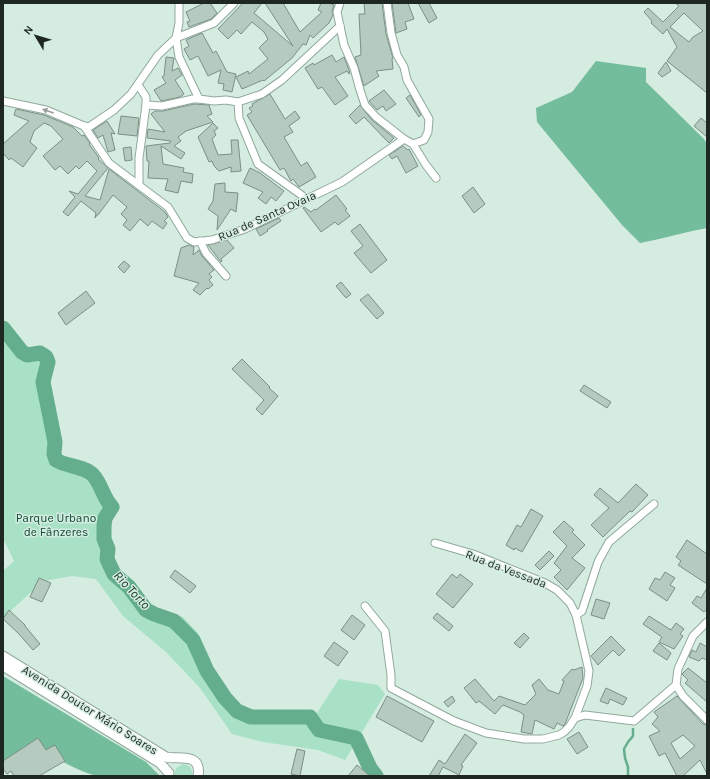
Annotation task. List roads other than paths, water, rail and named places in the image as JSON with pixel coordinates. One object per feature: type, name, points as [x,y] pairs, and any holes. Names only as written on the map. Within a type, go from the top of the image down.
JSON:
[{"type":"main road","name":"Avenida Doutor Mário Soares","points":[[3,656],[166,757],[183,757],[193,760],[198,769],[199,775]]},
{"type":"main road","name":"Avenida Doutor Mário Soares","points":[[3,666],[160,763],[169,775]]},
{"type":"main road","name":"Avenida Doutor Mário Soares","points":[[169,775],[171,764],[178,758]]},
{"type":"street","points":[[179,3],[179,23],[176,38],[179,57],[199,99]]},
{"type":"street","points":[[3,101],[46,110],[89,127],[114,110],[131,94],[138,86],[158,55],[176,38],[214,23],[234,3]]},
{"type":"street","points":[[340,3],[337,12],[344,45],[354,68],[365,105],[376,117],[404,139],[413,144],[436,178]]},
{"type":"street","points":[[387,3],[391,33],[397,55],[404,67],[406,80],[429,119],[428,132],[424,140],[413,144]]},
{"type":"street","points":[[146,105],[162,106],[193,99],[238,102],[262,94],[282,80],[340,26]]},
{"type":"street","points":[[138,86],[146,97],[139,158],[139,185]]},
{"type":"street","points":[[238,102],[239,118],[258,164],[307,199]]},
{"type":"street","points":[[84,126],[109,163],[168,207],[187,238],[194,242],[200,241],[206,253],[226,276]]},
{"type":"street","name":"Rua de Santa Ovaia","points":[[200,241],[212,240],[245,229],[342,182],[404,139]]},
{"type":"street","points":[[576,615],[582,611],[598,562],[609,542],[654,504]]},
{"type":"street","name":"Rua da Vessada","points":[[366,606],[384,631],[391,675],[391,688],[454,721],[486,733],[543,739],[559,735],[564,732],[575,718],[587,686],[589,670],[576,615],[570,603],[564,596],[545,583],[473,554],[435,543]]},
{"type":"street","points":[[707,622],[693,636],[678,669],[676,685],[683,696],[707,720]]},
{"type":"street","points":[[575,718],[585,715],[634,721],[676,685]]},
{"type":"waterway","name":"Rio Torto","points":[[3,328],[22,352],[27,355],[40,353],[46,357],[48,362],[43,382],[55,442],[54,454],[56,460],[90,472],[96,478],[106,499],[112,507],[105,518],[104,539],[108,549],[107,559],[114,574],[129,587],[146,610],[174,621],[193,640],[207,671],[225,698],[237,711],[251,717],[310,717],[319,730],[356,738],[370,768],[376,776]]},
{"type":"waterway","points":[[628,776],[628,767],[624,749],[633,736],[633,729]]},
{"type":"park label","name":"Parque Urbano de Fânzeres","points":[[56,525]]}]
